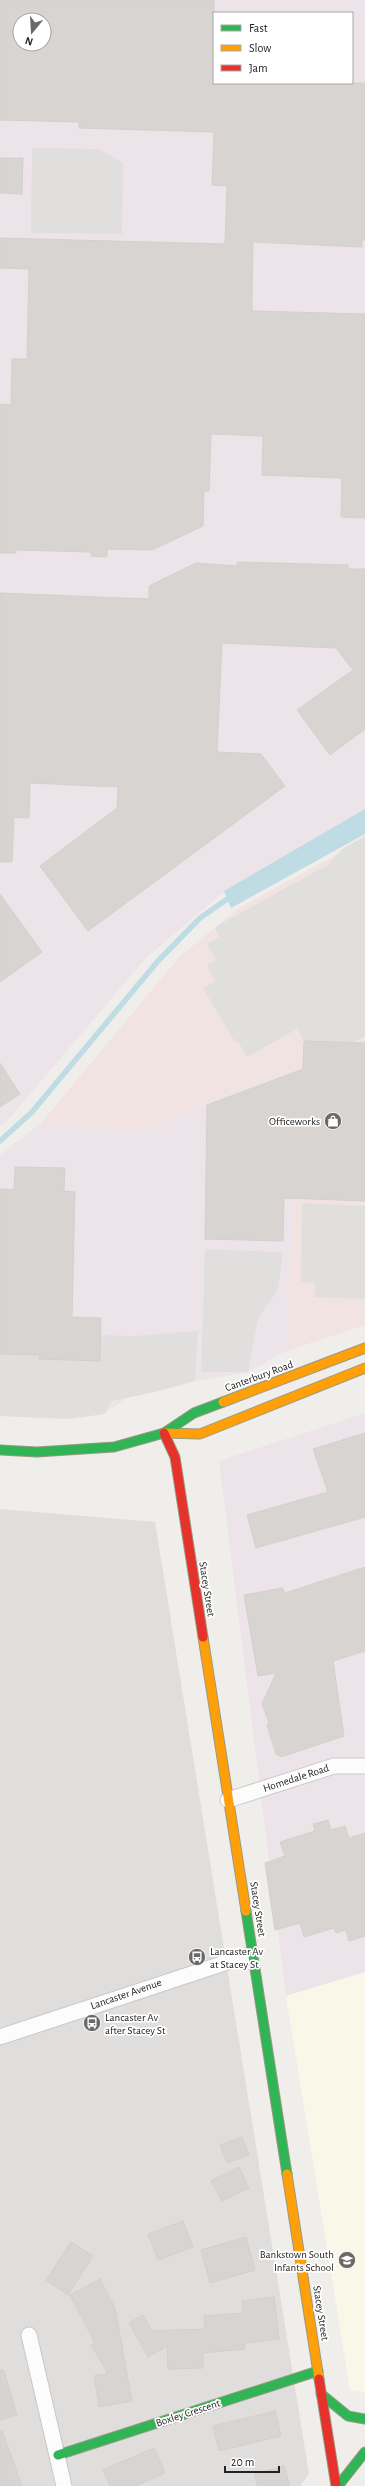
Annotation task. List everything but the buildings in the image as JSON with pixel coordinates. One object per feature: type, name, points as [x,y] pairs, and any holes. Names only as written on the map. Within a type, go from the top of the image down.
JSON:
[{"type":"main road","name":"Canterbury Road","points":[[164,1433],[194,1413],[365,1348]]},
{"type":"main road","name":"Canterbury Road","points":[[0,1450],[37,1452],[93,1449],[114,1447],[164,1433],[200,1434],[365,1368]]},
{"type":"main road","name":"Stacey Street","points":[[164,1433],[175,1457],[321,2394],[337,2486]]},
{"type":"main road","name":"Boxley Crescent","points":[[58,2455],[318,2371]]},
{"type":"main road","points":[[321,2394],[348,2416],[365,2419]]},
{"type":"main road","points":[[337,2486],[365,2452]]},
{"type":"street","name":"Homedale Road","points":[[228,1800],[334,1766],[365,1766]]},
{"type":"street","name":"Lancaster Avenue","points":[[0,2037],[252,1954]]},
{"type":"street","points":[[29,2335],[64,2486]]},
{"type":"shaded area","points":[[0,0],[365,0],[365,811],[220,895],[147,957],[7,1121],[0,1126]]},
{"type":"shaded area","points":[[32,148],[99,149],[123,163],[122,234],[31,233]]},
{"type":"shaded area","points":[[365,836],[365,1036],[352,1043],[304,1041],[297,1029],[247,1057],[238,1041],[235,1042],[203,988],[215,981],[207,965],[216,960],[207,944],[219,937],[215,927],[328,865],[342,849]]},
{"type":"shaded area","points":[[365,839],[365,1325],[286,1351],[299,1071],[247,1085],[142,1131],[41,1123],[179,957],[239,908]]},
{"type":"shaded area","points":[[299,1071],[286,1351],[248,1372],[195,1381],[127,1398],[104,1414],[70,1419],[0,1416],[0,1155],[41,1123],[142,1131],[247,1085]]},
{"type":"shaded area","points":[[302,1203],[365,1206],[365,1299],[315,1297],[315,1283],[301,1282]]},
{"type":"shaded area","points":[[205,1249],[283,1252],[278,1290],[258,1318],[248,1372],[201,1372]]},
{"type":"shaded area","points":[[198,1331],[195,1381],[159,1391],[112,1401],[104,1414],[70,1419],[0,1416],[0,1354],[40,1355],[40,1359],[100,1361],[101,1335],[134,1336]]},
{"type":"shaded area","points":[[365,1413],[365,1972],[286,1996],[219,1461]]},
{"type":"shaded area","points":[[0,1509],[155,1522],[309,2474],[300,2486],[0,2486]]},
{"type":"shaded area","name":"Bankstown South Infants School","points":[[365,1972],[365,2392],[350,2390],[286,1996]]},
{"type":"water","points":[[365,809],[365,834],[231,908],[224,891]]},
{"type":"waterway","points":[[0,1141],[32,1112],[158,961],[200,918],[233,895]]},
{"type":"traffic: fast","points":[[0,1450],[37,1452],[114,1447],[164,1433],[194,1413],[223,1402]]},
{"type":"traffic: fast","points":[[246,1911],[287,2174]]},
{"type":"traffic: fast","points":[[58,2455],[318,2371]]},
{"type":"traffic: fast","points":[[321,2394],[348,2416],[365,2419]]},
{"type":"traffic: fast","points":[[338,2486],[365,2452]]},
{"type":"traffic: slow","points":[[223,1402],[365,1348]]},
{"type":"traffic: slow","points":[[164,1433],[200,1434],[365,1368]]},
{"type":"traffic: slow","points":[[203,1637],[246,1911]]},
{"type":"traffic: slow","points":[[287,2174],[319,2379]]},
{"type":"traffic: jam","points":[[164,1433],[175,1457],[203,1637]]},
{"type":"traffic: jam","points":[[319,2379],[336,2486]]},
{"type":"place","name":"Officeworks","points":[[333,1121]]},
{"type":"place","name":"Lancaster Av at Stacey St","points":[[197,1957]]},
{"type":"place","name":"Lancaster Av after Stacey St","points":[[92,2023]]},
{"type":"place","name":"Bankstown South Infants School","points":[[347,2260]]}]
